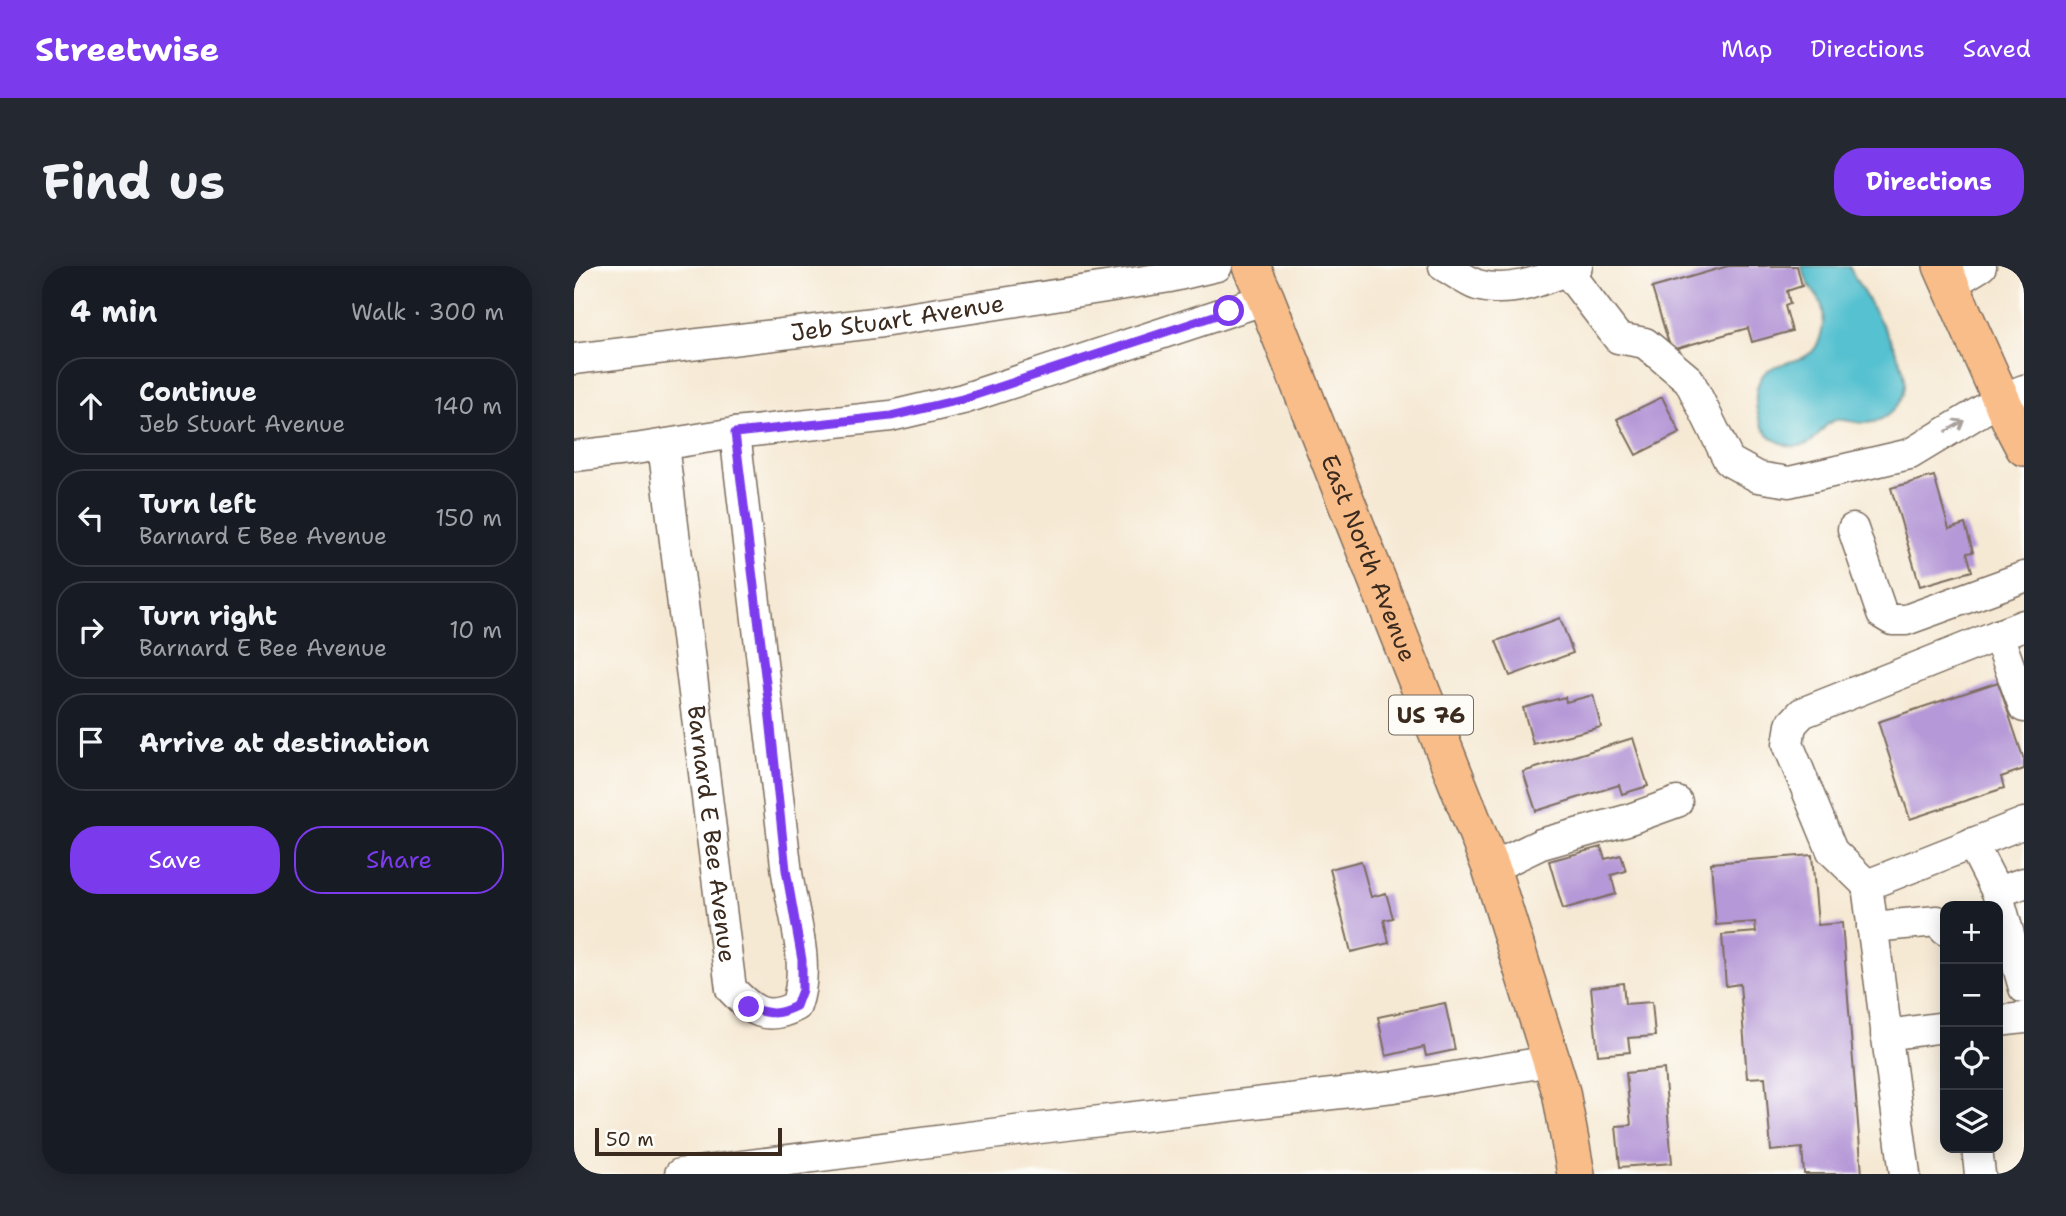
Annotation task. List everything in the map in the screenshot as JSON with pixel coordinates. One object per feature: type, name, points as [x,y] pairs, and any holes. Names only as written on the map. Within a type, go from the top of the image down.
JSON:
[{"type":"main road","name":"East North Avenue","points":[[1248,273],[1491,869],[1561,1092],[1576,1174]]},
{"type":"main road","points":[[1946,275],[2012,394],[2024,447]]},
{"type":"street","points":[[1444,266],[1475,284],[1499,289],[1530,285],[1572,268],[1618,338],[1645,343],[1689,380],[1729,461],[1758,477],[1789,482],[1910,454],[2012,394]]},
{"type":"street","points":[[1946,275],[1981,266]]},
{"type":"street","points":[[574,456],[735,433],[891,416],[963,399],[1248,273]]},
{"type":"street","name":"Jeb Stuart Avenue","points":[[574,359],[882,322],[1170,277],[1248,273]]},
{"type":"street","name":"Barnard E Bee Avenue","points":[[663,445],[731,989],[749,1007],[767,1014],[783,1013],[796,1006],[802,990],[802,960],[786,870],[735,433]]},
{"type":"street","points":[[1853,529],[1882,614],[1892,620],[1906,620],[2024,577]]},
{"type":"street","points":[[1905,1174],[1867,886],[1832,851],[1788,744],[1791,725],[1802,713],[2011,630],[2024,707]]},
{"type":"street","points":[[1491,869],[1541,844],[1628,820],[1677,802]]},
{"type":"street","points":[[1867,886],[2024,823]]},
{"type":"street","points":[[1972,843],[2010,888],[2024,988]]},
{"type":"street","points":[[1872,928],[1937,921],[1940,924]]},
{"type":"street","points":[[2003,1020],[2024,1018]]},
{"type":"street","points":[[1886,1035],[1940,1028]]},
{"type":"street","points":[[680,1174],[1023,1130],[1393,1087],[1551,1061]]},
{"type":"street","points":[[1978,1153],[1980,1174]]},
{"type":"water","points":[[1801,266],[1849,266],[1892,342],[1904,373],[1905,386],[1897,406],[1880,420],[1862,423],[1835,420],[1827,424],[1811,442],[1794,446],[1781,443],[1765,430],[1758,414],[1756,399],[1758,384],[1767,371],[1806,356],[1816,347],[1822,333],[1823,310]]},
{"type":"building","points":[[1728,266],[1797,266],[1802,286],[1787,291],[1790,304],[1785,306],[1792,331],[1752,342],[1748,328],[1671,350],[1652,288]]},
{"type":"building","points":[[1662,397],[1680,433],[1636,455],[1617,419]]},
{"type":"building","points":[[1934,476],[1949,529],[1965,524],[1973,552],[1967,553],[1972,571],[1920,586],[1891,488]]},
{"type":"building","points":[[1560,618],[1573,653],[1510,676],[1496,641]]},
{"type":"building","points":[[1998,682],[2024,760],[2024,769],[2001,777],[2004,788],[1910,819],[1878,722]]},
{"type":"building","points":[[1593,695],[1601,727],[1533,744],[1523,708],[1565,697],[1566,702]]},
{"type":"building","points":[[1633,738],[1648,786],[1622,794],[1619,785],[1536,811],[1523,772]]},
{"type":"building","points":[[1601,847],[1605,859],[1621,855],[1626,871],[1611,875],[1616,894],[1563,909],[1549,861]]},
{"type":"building","points":[[1812,855],[1818,925],[1842,923],[1862,1174],[1804,1174],[1802,1148],[1771,1151],[1765,1077],[1747,1078],[1740,984],[1726,986],[1722,935],[1756,932],[1755,922],[1716,925],[1711,863]]},
{"type":"building","points":[[1361,861],[1371,897],[1386,893],[1393,918],[1384,920],[1389,943],[1351,952],[1330,869]]},
{"type":"building","points":[[1623,983],[1625,1004],[1652,1002],[1655,1036],[1628,1038],[1630,1052],[1598,1055],[1591,987]]},
{"type":"building","points":[[1445,1003],[1455,1050],[1426,1056],[1424,1047],[1386,1056],[1378,1017]]},
{"type":"building","points":[[1664,1069],[1672,1163],[1620,1167],[1616,1126],[1631,1125],[1626,1073]]},
{"type":"route","points":[[749,1007],[767,1014],[783,1013],[796,1006],[802,990],[802,960],[786,870],[735,433],[891,416],[963,399],[1229,311]]}]
